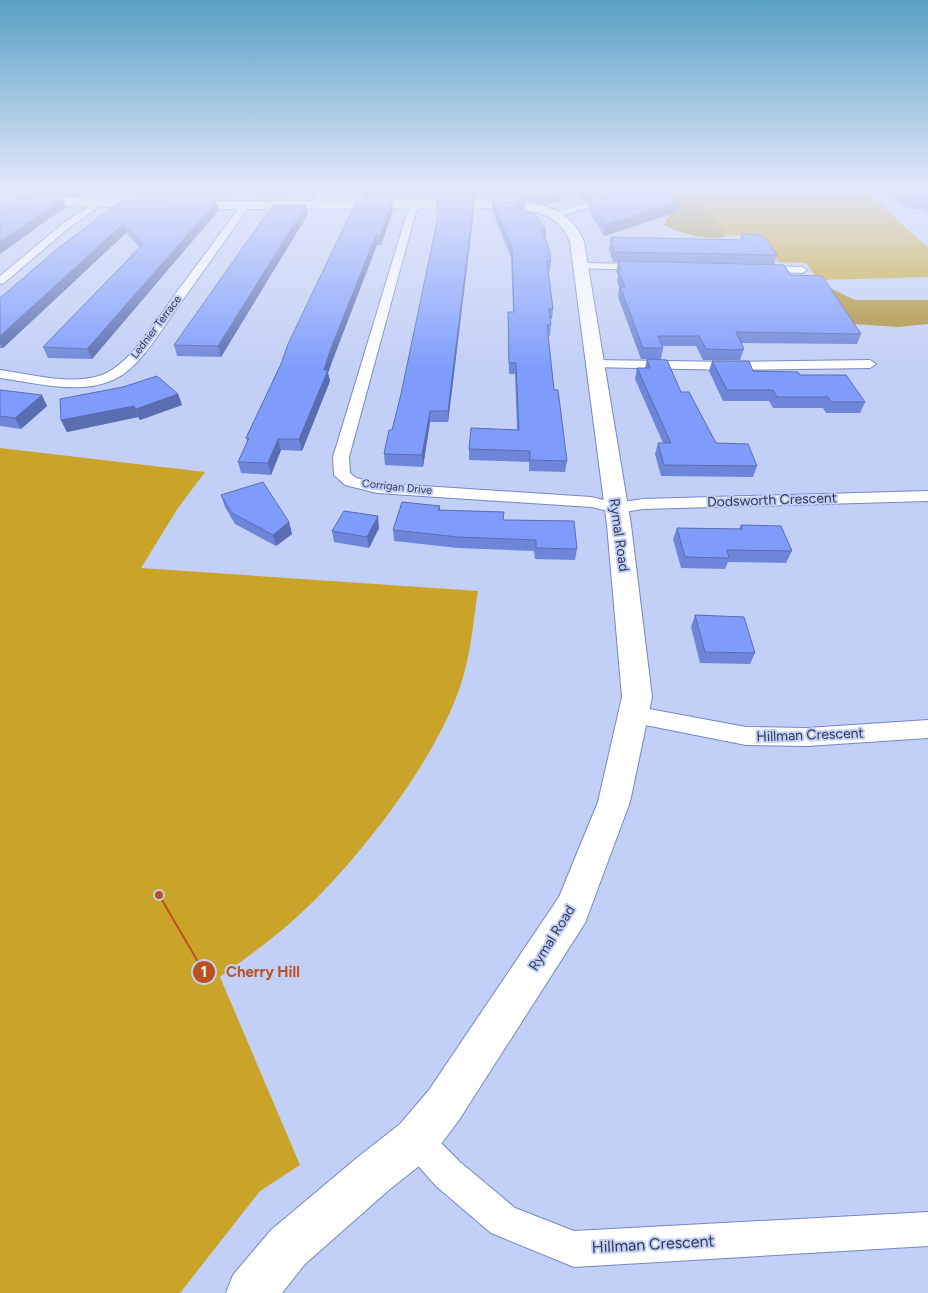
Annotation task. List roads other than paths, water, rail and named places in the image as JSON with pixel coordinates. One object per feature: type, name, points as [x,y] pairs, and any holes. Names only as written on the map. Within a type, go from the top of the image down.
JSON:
[{"type":"street","points":[[0,281],[38,249]]},
{"type":"street","name":"Lednier Terrace","points":[[0,374],[82,383],[102,380],[119,371],[132,360],[213,249]]},
{"type":"street","name":"Corrigan Drive","points":[[401,249],[341,457],[342,475],[351,482],[377,488],[591,502],[617,508]]},
{"type":"street","name":"Rymal Road","points":[[251,1293],[288,1247],[374,1173],[416,1140],[444,1104],[572,910],[614,802],[637,697],[617,508],[577,249]]},
{"type":"street","points":[[580,266],[654,267]]},
{"type":"street","points":[[749,268],[802,270]]},
{"type":"street","points":[[596,364],[733,366],[870,364]]},
{"type":"street","name":"Dodsworth Crescent","points":[[617,508],[644,504],[928,496]]},
{"type":"street","name":"Hillman Crescent","points":[[633,714],[746,736],[807,737],[928,729]]},
{"type":"street","name":"Hillman Crescent","points":[[416,1140],[448,1174],[504,1221],[574,1249],[928,1229]]},
{"type":"place","name":"Cherry Hill","points":[[159,895]]}]
